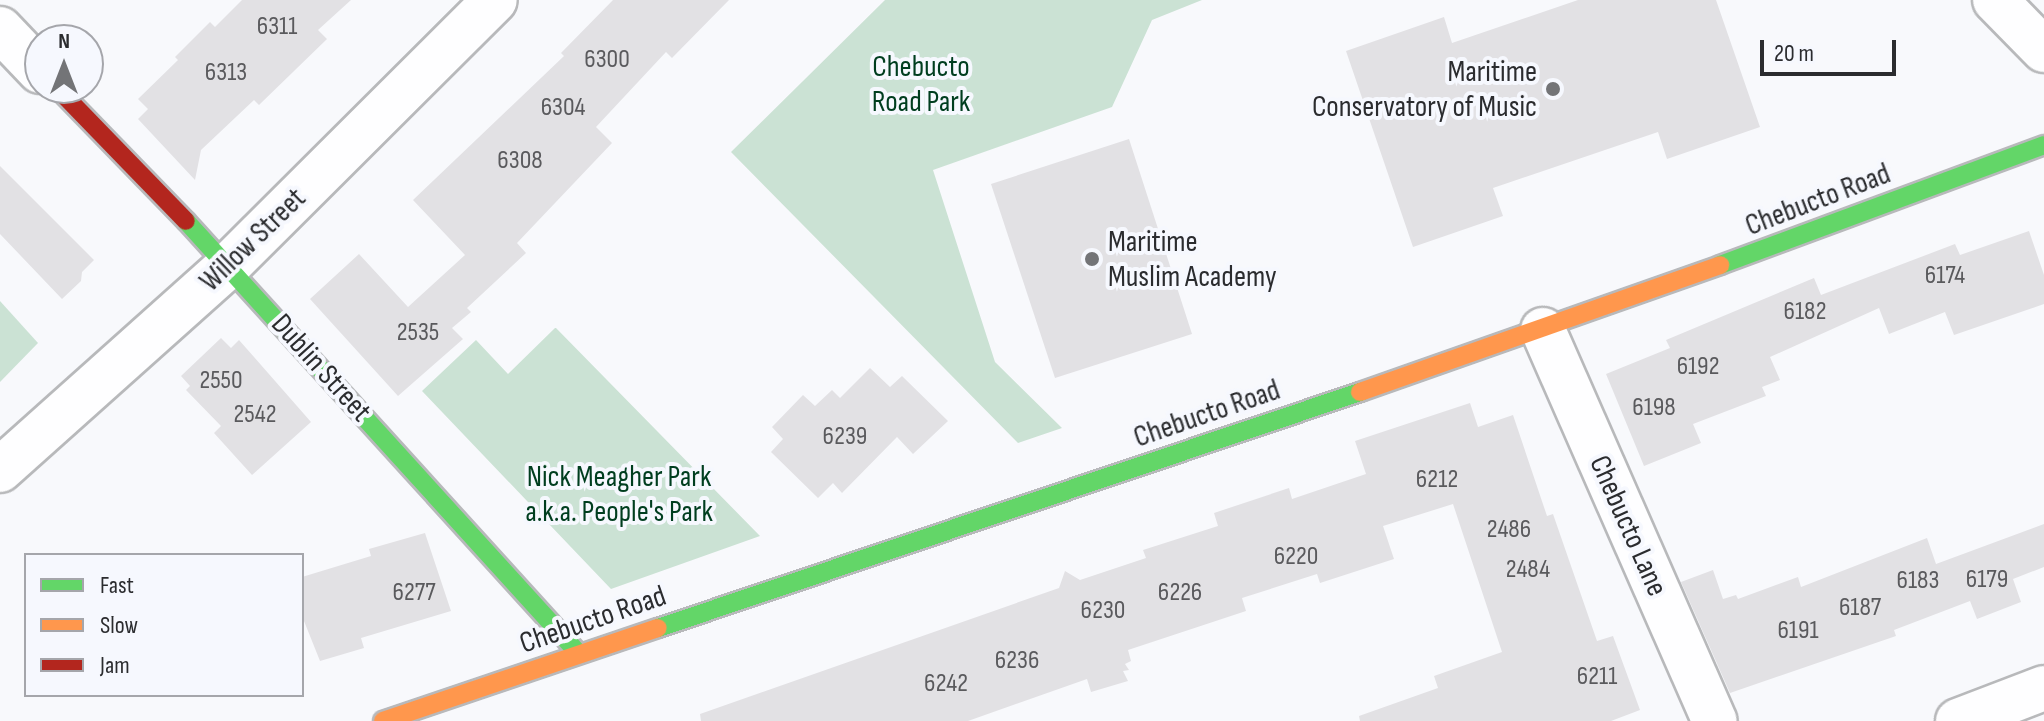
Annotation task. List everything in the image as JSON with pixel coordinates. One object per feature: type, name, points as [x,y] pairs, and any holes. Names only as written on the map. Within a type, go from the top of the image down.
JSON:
[{"type":"street","name":"Willow Street","points":[[0,470],[229,265],[495,0]]},
{"type":"street","points":[[1995,0],[2044,50]]},
{"type":"street","points":[[0,29],[24,54]]},
{"type":"street","name":"Dublin Street","points":[[73,104],[229,265],[579,654]]},
{"type":"street","name":"Chebucto Road","points":[[383,721],[1543,330],[2044,145]]},
{"type":"street","name":"Chebucto Lane","points":[[1543,330],[1715,721]]},
{"type":"street","points":[[1958,721],[2044,688]]},
{"type":"green space","name":"Chebucto Road Park","points":[[885,0],[1202,0],[1152,20],[1112,107],[933,170],[995,362],[1062,428],[1018,443],[731,152]]},
{"type":"green space","points":[[0,301],[38,343],[0,382]]},
{"type":"green space","name":"Nick Meagher Park a.k.a. People's Park","points":[[555,328],[760,536],[611,589],[422,391],[476,340],[508,374]]},
{"type":"building","points":[[242,0],[351,0],[318,30],[327,39],[259,105],[254,100],[201,150],[195,180],[138,119],[148,109],[138,99],[178,60],[175,57],[210,22],[215,27]]},
{"type":"building","points":[[613,0],[729,0],[672,58],[666,52],[596,127],[612,143],[517,243],[526,253],[467,308],[471,312],[452,328],[463,339],[398,396],[310,299],[359,254],[408,307],[465,255],[413,200],[564,56],[561,53]]},
{"type":"building","name":"Maritime Conservatory of Music","points":[[1578,0],[1716,0],[1760,127],[1667,159],[1658,132],[1493,188],[1503,216],[1413,247],[1346,51],[1444,17],[1452,43]]},
{"type":"building","name":"Maritime Muslim Academy","points":[[1129,139],[1192,334],[1055,378],[991,184]]},
{"type":"building","points":[[0,166],[94,260],[82,272],[81,281],[62,299],[0,234]]},
{"type":"building","points":[[2029,231],[2044,275],[2044,304],[1954,335],[1945,312],[1889,334],[1879,308],[1770,357],[1780,380],[1762,387],[1766,396],[1693,424],[1701,443],[1644,466],[1606,374],[1670,348],[1666,340],[1814,278],[1821,295],[1955,244],[1960,255]]},
{"type":"building","points":[[221,338],[231,348],[239,340],[311,422],[252,475],[214,433],[221,426],[186,390],[190,386],[181,376]]},
{"type":"building","points":[[870,368],[890,387],[902,376],[948,421],[913,454],[897,437],[842,493],[833,483],[818,498],[771,452],[783,439],[772,427],[803,395],[815,406],[832,390],[840,398]]},
{"type":"building","points":[[1470,403],[1478,427],[1513,415],[1547,516],[1553,514],[1597,641],[1613,636],[1640,710],[1611,721],[1360,721],[1359,716],[1438,688],[1434,676],[1502,652],[1453,504],[1383,526],[1394,559],[1320,583],[1317,574],[1242,598],[1246,611],[1128,650],[1131,661],[1125,664],[1129,670],[1123,671],[1128,681],[1091,692],[1087,679],[968,721],[701,721],[700,714],[1059,588],[1065,571],[1080,580],[1146,558],[1143,550],[1218,526],[1214,513],[1289,488],[1292,499],[1366,474],[1355,441]]},
{"type":"building","points":[[2044,524],[2044,567],[2013,579],[2021,602],[1977,619],[1970,601],[1894,630],[1896,636],[1730,693],[1681,582],[1713,570],[1723,599],[1736,595],[1738,599],[1798,577],[1801,587],[1927,538],[1936,564]]},
{"type":"building","points":[[425,533],[451,611],[361,638],[364,648],[320,661],[304,621],[304,576],[371,556],[369,549]]},
{"type":"traffic: fast","points":[[1720,265],[2044,145]]},
{"type":"traffic: fast","points":[[186,221],[579,654]]},
{"type":"traffic: fast","points":[[658,628],[1360,392]]},
{"type":"traffic: slow","points":[[1360,392],[1720,265]]},
{"type":"traffic: slow","points":[[383,721],[658,628]]},
{"type":"traffic: jam","points":[[73,104],[186,221]]},
{"type":"place","name":"Maritime Conservatory of Music","points":[[1553,89]]},
{"type":"place","name":"Maritime Muslim Academy","points":[[1092,259]]}]
